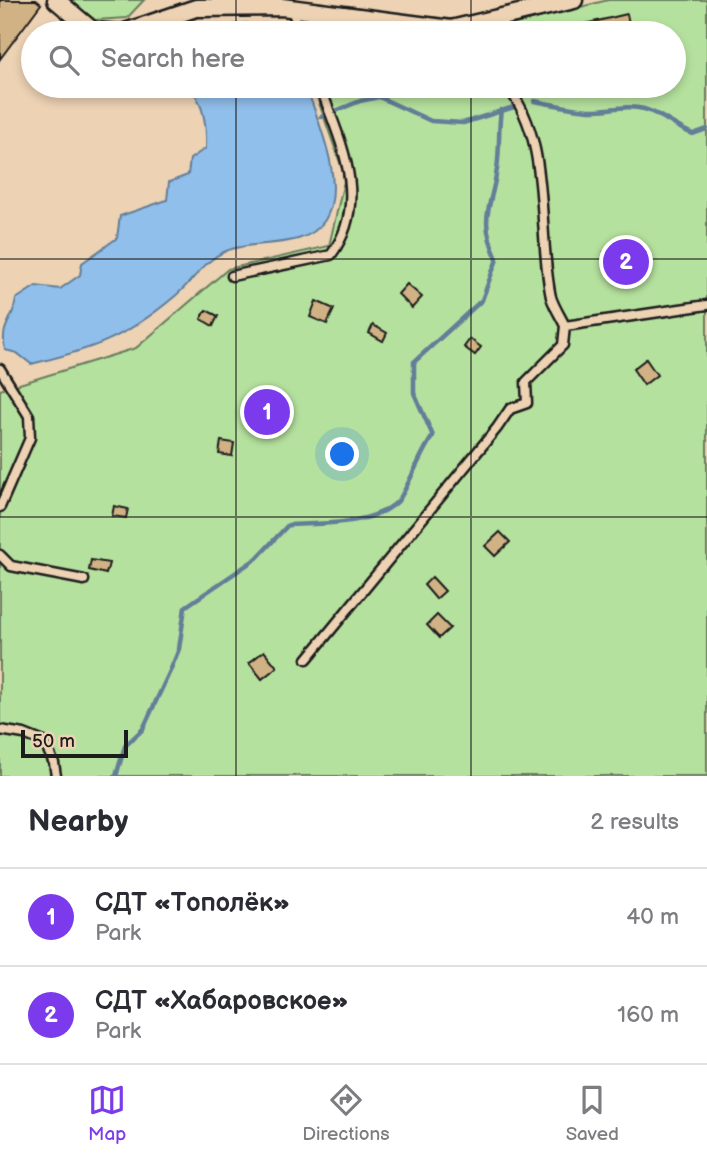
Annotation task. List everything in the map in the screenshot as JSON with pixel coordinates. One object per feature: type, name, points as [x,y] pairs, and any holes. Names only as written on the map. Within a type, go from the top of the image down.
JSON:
[{"type":"street","points":[[56,0],[81,21]]},
{"type":"street","points":[[492,21],[575,0]]},
{"type":"street","points":[[157,21],[196,8],[291,8],[383,21]]},
{"type":"lane","points":[[291,8],[296,21]]},
{"type":"lane","points":[[232,276],[331,255],[342,240],[351,173],[325,98]]},
{"type":"lane","points":[[307,659],[497,428],[506,413],[527,403],[526,382],[564,345],[565,326],[551,298],[534,150],[527,121],[513,98]]},
{"type":"lane","points":[[565,326],[707,305]]},
{"type":"lane","points":[[0,369],[29,416],[30,438],[0,507]]},
{"type":"lane","points":[[0,555],[11,566],[84,580]]},
{"type":"lane","points":[[0,730],[24,734],[44,742],[57,776]]},
{"type":"green space","points":[[70,0],[144,0],[127,18],[95,20]]},
{"type":"green space","points":[[608,0],[707,0],[707,776],[0,776],[0,390],[136,348],[228,269],[329,246],[345,177],[317,98],[686,98],[686,21],[526,21]]},
{"type":"water","points":[[196,98],[310,98],[332,171],[331,205],[325,220],[305,237],[238,247],[218,255],[156,311],[107,341],[31,364],[17,353],[5,350],[5,328],[16,299],[36,286],[60,289],[80,275],[82,263],[117,238],[120,216],[167,200],[169,182],[188,175],[190,159],[206,148],[201,108]]},
{"type":"building","points":[[0,0],[36,0],[41,4],[28,21],[21,21],[21,31],[0,59]]},
{"type":"building","points":[[627,14],[628,21],[598,21]]},
{"type":"building","points":[[616,249],[619,261],[607,264],[604,252]]},
{"type":"building","points":[[407,284],[422,297],[412,308],[398,294]]},
{"type":"building","points":[[316,301],[334,309],[327,324],[310,317]]},
{"type":"building","points":[[206,310],[218,316],[213,326],[201,319]]},
{"type":"building","points":[[373,325],[387,333],[383,341],[369,333]]},
{"type":"building","points":[[470,339],[481,347],[475,355],[464,347]]},
{"type":"building","points":[[646,359],[657,375],[644,385],[633,369]]},
{"type":"building","points":[[221,441],[234,443],[232,456],[219,454]]},
{"type":"building","points":[[114,506],[128,509],[126,518],[112,516]]},
{"type":"building","points":[[500,532],[510,542],[495,556],[485,546]]},
{"type":"building","points":[[91,560],[109,563],[106,574],[89,570]]},
{"type":"building","points":[[432,577],[445,591],[436,599],[424,585]]},
{"type":"building","points":[[437,615],[450,628],[439,638],[427,625]]},
{"type":"building","points":[[264,651],[277,667],[262,679],[249,663]]},
{"type":"waterway","points":[[321,117],[374,98]]},
{"type":"waterway","points":[[381,98],[431,121],[463,123],[514,107]]},
{"type":"waterway","points":[[534,101],[589,110],[623,107],[644,109],[693,134],[707,129]]},
{"type":"waterway","points":[[116,776],[125,746],[143,729],[179,649],[185,607],[257,558],[288,525],[360,519],[386,510],[400,498],[433,436],[414,393],[414,362],[482,300],[497,259],[487,222],[498,162],[501,110]]},
{"type":"place","name":"СДТ «Хабаровское»","points":[[626,262]]},
{"type":"place","name":"СДТ «Тополёк»","points":[[267,412]]}]
